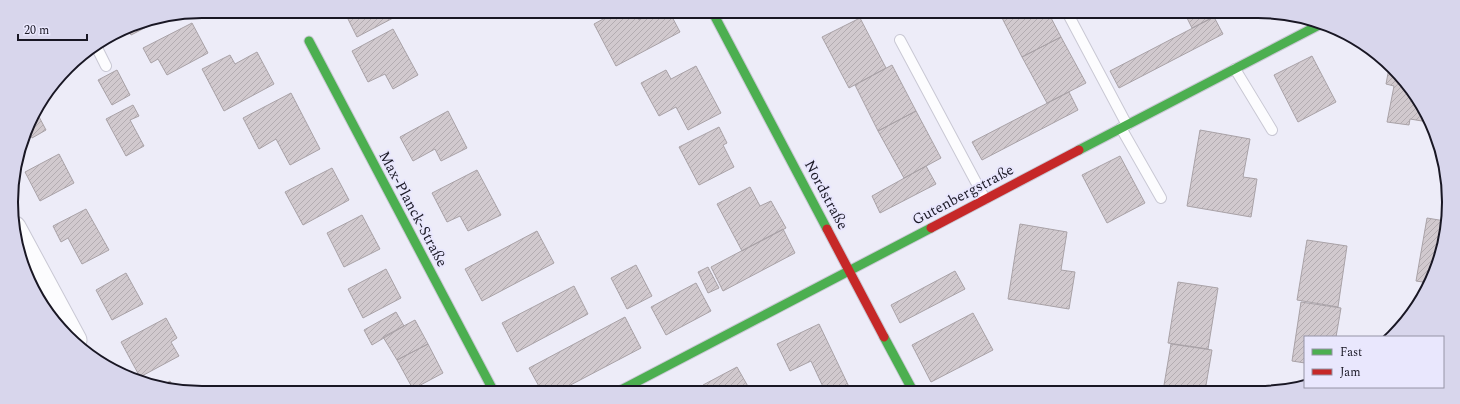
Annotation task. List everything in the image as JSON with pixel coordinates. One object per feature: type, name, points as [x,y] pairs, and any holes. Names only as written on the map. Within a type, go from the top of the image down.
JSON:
[{"type":"street","name":"Nordstraße","points":[[717,18],[910,386]]},
{"type":"street","name":"Gutenbergstraße","points":[[629,386],[1235,69],[1312,26]]},
{"type":"street","name":"Max-Planck-Straße","points":[[309,41],[491,386]]},
{"type":"street","points":[[22,241],[71,331]]},
{"type":"lane","points":[[1070,18],[1161,198]]},
{"type":"lane","points":[[900,40],[985,199]]},
{"type":"lane","points":[[98,50],[106,66]]},
{"type":"lane","points":[[1235,69],[1272,130]]},
{"type":"building","points":[[348,18],[393,18],[357,37]]},
{"type":"building","points":[[605,18],[638,18],[639,20],[642,18],[673,18],[680,32],[616,66],[594,24]]},
{"type":"building","points":[[860,18],[886,68],[849,88],[822,37]]},
{"type":"building","points":[[1002,18],[1051,18],[1061,37],[1022,57]]},
{"type":"building","points":[[1187,18],[1211,18],[1192,28]]},
{"type":"building","points":[[1212,18],[1215,18],[1223,34],[1119,88],[1110,71]]},
{"type":"building","points":[[192,23],[208,53],[167,75],[158,59],[151,63],[143,48]]},
{"type":"building","points":[[148,26],[131,35],[130,33]]},
{"type":"building","points":[[393,29],[418,75],[393,89],[385,74],[368,82],[352,51]]},
{"type":"building","points":[[1061,37],[1086,83],[1047,103],[1022,57]]},
{"type":"building","points":[[257,52],[274,84],[224,111],[202,69],[230,55],[235,64]]},
{"type":"building","points":[[1312,56],[1336,102],[1298,122],[1274,75]]},
{"type":"building","points":[[892,65],[916,111],[878,131],[855,85]]},
{"type":"building","points":[[696,66],[721,113],[688,130],[676,107],[659,116],[641,83],[666,70],[671,79]]},
{"type":"building","points":[[117,70],[130,95],[112,105],[98,80]]},
{"type":"building","points":[[1388,72],[1404,90],[1423,121],[1410,119],[1409,125],[1387,122],[1394,86],[1386,84]]},
{"type":"building","points":[[1069,92],[1078,110],[982,160],[972,142]]},
{"type":"building","points":[[291,93],[320,149],[290,165],[276,139],[259,149],[243,118]]},
{"type":"building","points":[[133,105],[139,116],[130,120],[144,146],[126,156],[106,119]]},
{"type":"building","points":[[448,111],[467,148],[441,161],[435,149],[413,161],[400,137]]},
{"type":"building","points":[[916,111],[941,158],[904,178],[878,131]]},
{"type":"building","points":[[39,117],[46,130],[32,138],[31,135]]},
{"type":"building","points":[[719,127],[727,143],[723,145],[734,167],[699,185],[679,147]]},
{"type":"building","points":[[1200,130],[1250,139],[1243,177],[1257,179],[1251,217],[1187,206]]},
{"type":"building","points":[[59,154],[74,183],[40,201],[25,172]]},
{"type":"building","points":[[1120,156],[1145,203],[1107,223],[1082,175]]},
{"type":"building","points":[[926,166],[936,184],[880,213],[872,196]]},
{"type":"building","points":[[332,168],[349,200],[303,225],[285,192]]},
{"type":"building","points":[[477,170],[501,215],[468,231],[460,216],[447,222],[432,193]]},
{"type":"building","points":[[750,187],[760,206],[771,201],[786,228],[742,251],[717,204]]},
{"type":"building","points":[[86,209],[109,250],[82,264],[68,238],[61,242],[53,226]]},
{"type":"building","points":[[362,215],[380,249],[344,267],[327,233]]},
{"type":"building","points":[[1427,218],[1441,220],[1436,250],[1428,272],[1423,282],[1416,281]]},
{"type":"building","points":[[1020,224],[1067,232],[1061,270],[1075,272],[1069,309],[1008,299]]},
{"type":"building","points":[[783,229],[795,253],[723,291],[711,267]]},
{"type":"building","points":[[537,231],[554,263],[482,301],[465,269]]},
{"type":"building","points":[[1307,240],[1347,246],[1338,307],[1297,300]]},
{"type":"building","points":[[636,265],[652,296],[627,309],[611,278]]},
{"type":"building","points":[[708,267],[719,288],[708,293],[698,272]]},
{"type":"building","points":[[386,269],[401,298],[363,318],[348,289]]},
{"type":"building","points":[[955,271],[965,289],[900,323],[891,305]]},
{"type":"building","points":[[126,273],[143,304],[112,320],[96,290]]},
{"type":"building","points":[[1178,282],[1218,288],[1208,349],[1168,343]]},
{"type":"building","points":[[696,283],[711,311],[666,335],[651,307]]},
{"type":"building","points":[[574,286],[588,314],[517,352],[502,323]]},
{"type":"building","points":[[1301,302],[1341,308],[1336,336],[1304,336],[1304,363],[1292,361]]},
{"type":"building","points":[[396,312],[404,326],[372,345],[364,330]]},
{"type":"building","points":[[973,313],[993,350],[931,382],[912,345]]},
{"type":"building","points":[[625,317],[641,348],[569,386],[539,386],[529,368]]},
{"type":"building","points":[[166,318],[177,338],[171,342],[179,356],[142,376],[139,374],[121,342]]},
{"type":"building","points":[[415,320],[428,344],[397,360],[383,337]]},
{"type":"building","points":[[819,324],[849,386],[823,386],[811,361],[790,371],[777,344]]},
{"type":"building","points":[[428,344],[443,373],[419,386],[411,386],[397,360]]},
{"type":"building","points":[[1171,344],[1212,350],[1206,386],[1164,386]]},
{"type":"building","points":[[737,367],[748,386],[704,386]]},
{"type":"traffic: fast","points":[[716,18],[827,229]]},
{"type":"traffic: fast","points":[[1079,150],[1315,27]]},
{"type":"traffic: fast","points":[[309,41],[491,386]]},
{"type":"traffic: fast","points":[[629,386],[931,228]]},
{"type":"traffic: fast","points":[[884,337],[910,386]]},
{"type":"traffic: jam","points":[[931,228],[1079,150]]},
{"type":"traffic: jam","points":[[827,229],[884,337]]}]
